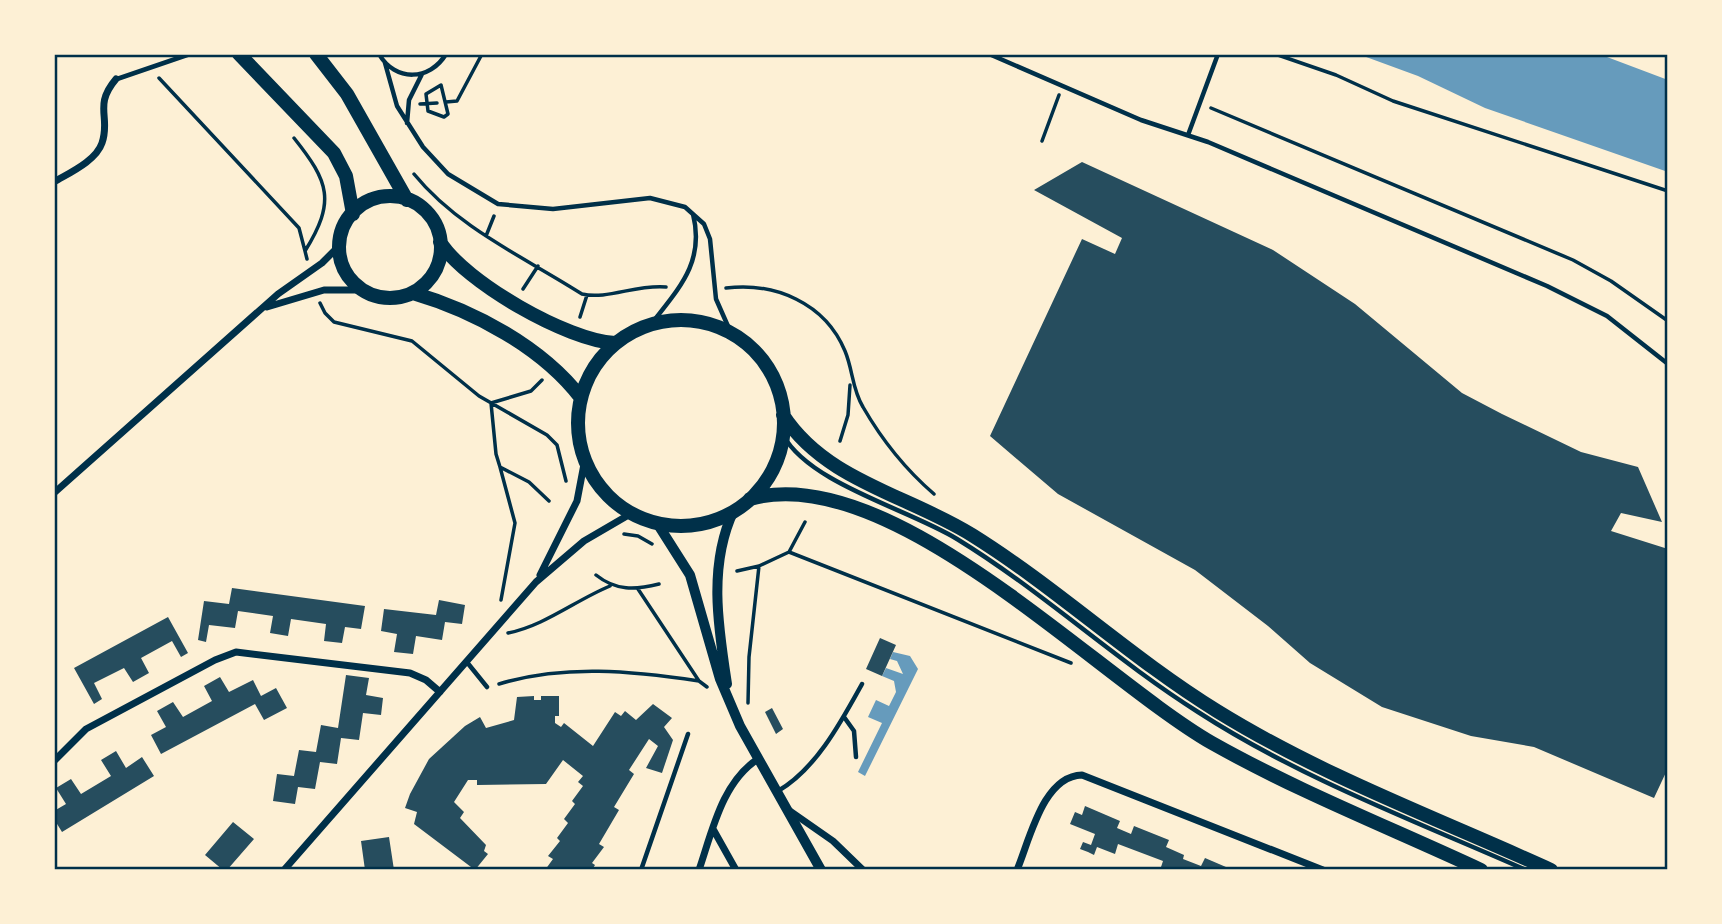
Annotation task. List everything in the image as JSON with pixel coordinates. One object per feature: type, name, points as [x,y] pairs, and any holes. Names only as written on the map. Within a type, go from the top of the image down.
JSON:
[{"type":"main road","points":[[239,54],[334,153],[346,176],[353,214]]},
{"type":"main road","points":[[319,58],[347,94],[407,200],[430,216],[440,242],[451,257],[470,273],[541,318],[585,338],[615,344]]},
{"type":"main road","points":[[407,200],[381,198],[362,205],[353,214],[342,232],[340,246],[347,274],[363,290],[384,298],[413,293],[424,285],[436,268],[440,242]]},
{"type":"main road","points":[[413,293],[457,309],[501,332],[552,368],[581,398]]},
{"type":"main road","points":[[675,320],[699,321],[731,333],[750,346],[770,372],[783,415],[783,435],[769,474],[750,499],[734,510],[702,523],[657,523],[632,513],[600,486],[585,459],[578,425],[581,398],[593,368],[615,344],[652,324],[675,320]]},
{"type":"main road","points":[[783,415],[799,439],[823,460],[974,536],[1219,713],[1330,771],[1551,870]]},
{"type":"main road","points":[[750,499],[776,493],[811,495],[842,504],[914,536],[998,588],[1196,733],[1320,799],[1481,870]]},
{"type":"street","points":[[54,182],[92,158],[102,143],[104,94],[116,79]]},
{"type":"street","points":[[54,493],[288,286],[310,272],[340,246]]},
{"type":"street","points":[[263,309],[318,291],[363,290]]},
{"type":"street","points":[[536,582],[577,501],[585,459]]},
{"type":"street","points":[[731,704],[717,572],[721,542],[734,510]]},
{"type":"street","points":[[284,870],[536,582],[600,530],[632,513]]},
{"type":"street","points":[[657,523],[690,575],[731,704],[747,740],[821,870]]},
{"type":"street","points":[[54,761],[86,729],[215,660],[236,652],[410,673],[426,680],[440,692]]},
{"type":"street","points":[[699,870],[734,781],[758,759]]},
{"type":"street","points":[[1017,870],[1053,786],[1066,777],[1082,775],[1323,870]]},
{"type":"street","points":[[787,809],[833,841],[863,870]]},
{"type":"street","points":[[713,830],[736,870]]},
{"type":"lane","points":[[116,79],[190,54]]},
{"type":"lane","points":[[379,54],[385,64],[397,106],[423,147],[448,174],[498,204],[553,209],[650,198],[676,203],[692,213],[704,224],[710,239],[716,299],[731,333]]},
{"type":"lane","points":[[385,64],[405,75],[422,74],[436,67],[446,54]]},
{"type":"lane","points":[[989,54],[1141,120],[1188,135],[1547,286],[1607,316],[1668,364]]},
{"type":"lane","points":[[1188,135],[1218,54]]},
{"type":"lane","points":[[407,124],[409,100],[422,74]]},
{"type":"lane","points":[[652,324],[678,289],[695,257],[698,238],[692,213]]},
{"type":"lane","points":[[783,435],[794,451],[815,468],[920,519],[971,548],[1211,720],[1315,776],[1526,870]]},
{"type":"lane","points":[[466,660],[487,687]]},
{"type":"lane","points":[[777,792],[798,780],[844,717],[862,684]]},
{"type":"lane","points":[[844,717],[854,732],[856,757]]},
{"type":"lane","points":[[641,870],[688,734]]},
{"type":"path","points":[[446,102],[457,101],[482,54]]},
{"type":"path","points":[[1275,54],[1336,75],[1393,101],[1668,191]]},
{"type":"path","points":[[150,68],[299,228],[310,272]]},
{"type":"path","points":[[441,85],[447,114],[444,117],[428,111],[425,104],[426,94],[441,85]]},
{"type":"path","points":[[1042,141],[1062,86]]},
{"type":"path","points":[[425,104],[437,103]]},
{"type":"path","points":[[1200,104],[1573,261],[1611,281],[1668,321]]},
{"type":"path","points":[[289,132],[315,165],[326,193],[322,220],[305,251]]},
{"type":"path","points":[[486,236],[493,217]]},
{"type":"path","points":[[523,289],[538,266]]},
{"type":"path","points":[[318,291],[328,318],[412,341],[491,403],[547,435],[557,445],[569,489],[577,501]]},
{"type":"path","points":[[839,441],[848,415],[851,382]]},
{"type":"path","points":[[491,403],[496,454],[515,523],[506,585],[500,604]]},
{"type":"path","points":[[500,467],[529,482],[549,501]]},
{"type":"path","points":[[737,570],[759,566],[789,552],[805,522]]},
{"type":"path","points":[[600,530],[606,538],[628,534],[638,536],[659,551]]},
{"type":"path","points":[[789,552],[1071,663]]},
{"type":"path","points":[[747,740],[749,657],[759,566]]},
{"type":"path","points":[[596,575],[610,586]]},
{"type":"path","points":[[486,638],[527,629],[578,599],[610,586],[638,589],[659,584]]},
{"type":"path","points":[[638,589],[699,681],[731,704]]},
{"type":"path","points":[[487,687],[522,677],[572,671],[628,672],[699,681]]},
{"type":"water","points":[[1358,54],[1599,54],[1668,80],[1668,172],[1485,108],[1418,76]]},
{"type":"water","points":[[893,652],[910,656],[918,669],[865,776],[858,772],[882,723],[868,717],[876,700],[889,706],[896,692],[894,681],[882,676],[886,668],[903,674],[897,661],[890,659]]},
{"type":"building","points":[[1082,162],[1273,250],[1355,304],[1462,393],[1581,452],[1638,467],[1662,522],[1621,513],[1611,531],[1668,549],[1668,768],[1654,798],[1534,747],[1471,736],[1382,707],[1310,663],[1268,626],[1195,570],[1058,494],[990,436],[1082,239],[1115,254],[1122,238],[1034,190]]},
{"type":"building","points":[[232,588],[365,606],[361,629],[345,627],[342,643],[324,641],[326,624],[291,619],[288,636],[270,633],[273,616],[238,611],[235,628],[209,625],[206,642],[198,640],[204,601],[229,604]]},
{"type":"building","points":[[439,600],[465,605],[462,624],[445,622],[442,640],[416,636],[413,654],[394,652],[397,634],[381,631],[384,609],[436,615]]},
{"type":"building","points":[[168,617],[188,653],[181,657],[172,641],[141,658],[149,673],[133,682],[124,668],[94,683],[102,699],[94,704],[74,668]]},
{"type":"building","points":[[880,638],[896,645],[882,676],[866,669]]},
{"type":"building","points":[[346,675],[369,678],[366,695],[383,698],[381,715],[363,713],[359,740],[341,738],[337,764],[320,762],[315,789],[298,787],[295,804],[273,801],[277,774],[294,776],[299,750],[316,752],[321,725],[338,728]]},
{"type":"building","points":[[220,677],[229,692],[253,680],[261,696],[276,688],[287,708],[264,720],[255,704],[161,754],[151,735],[166,727],[157,711],[173,702],[183,717],[212,701],[204,686]]},
{"type":"building","points":[[534,696],[534,700],[541,700],[541,696],[559,696],[559,716],[555,716],[555,723],[561,727],[564,723],[593,746],[615,712],[621,716],[625,711],[636,720],[653,704],[672,718],[664,727],[673,740],[662,773],[646,768],[658,746],[649,739],[629,770],[634,774],[614,807],[619,810],[599,844],[604,847],[592,863],[595,865],[592,870],[545,870],[553,859],[548,856],[560,841],[557,838],[568,823],[564,819],[575,804],[572,801],[583,786],[578,782],[583,776],[563,760],[546,784],[477,785],[477,780],[468,780],[454,802],[464,812],[460,818],[486,845],[484,851],[488,854],[475,870],[414,824],[417,812],[405,808],[429,759],[465,726],[480,717],[486,728],[514,720],[517,697]]},
{"type":"building","points":[[772,708],[783,729],[776,734],[765,712]]},
{"type":"building","points":[[116,751],[126,768],[142,757],[154,776],[62,832],[54,819],[54,811],[66,804],[56,788],[71,779],[81,794],[111,776],[101,760]]},
{"type":"building","points":[[1085,806],[1120,821],[1117,828],[1131,834],[1134,826],[1169,840],[1166,847],[1184,855],[1183,859],[1201,866],[1205,858],[1233,870],[1160,870],[1163,861],[1118,844],[1115,854],[1097,847],[1094,855],[1080,849],[1083,842],[1091,845],[1095,834],[1070,824],[1075,812],[1082,815]]},
{"type":"building","points":[[233,822],[254,839],[227,870],[223,870],[205,855]]},
{"type":"building","points":[[389,837],[394,870],[365,870],[361,841]]}]
